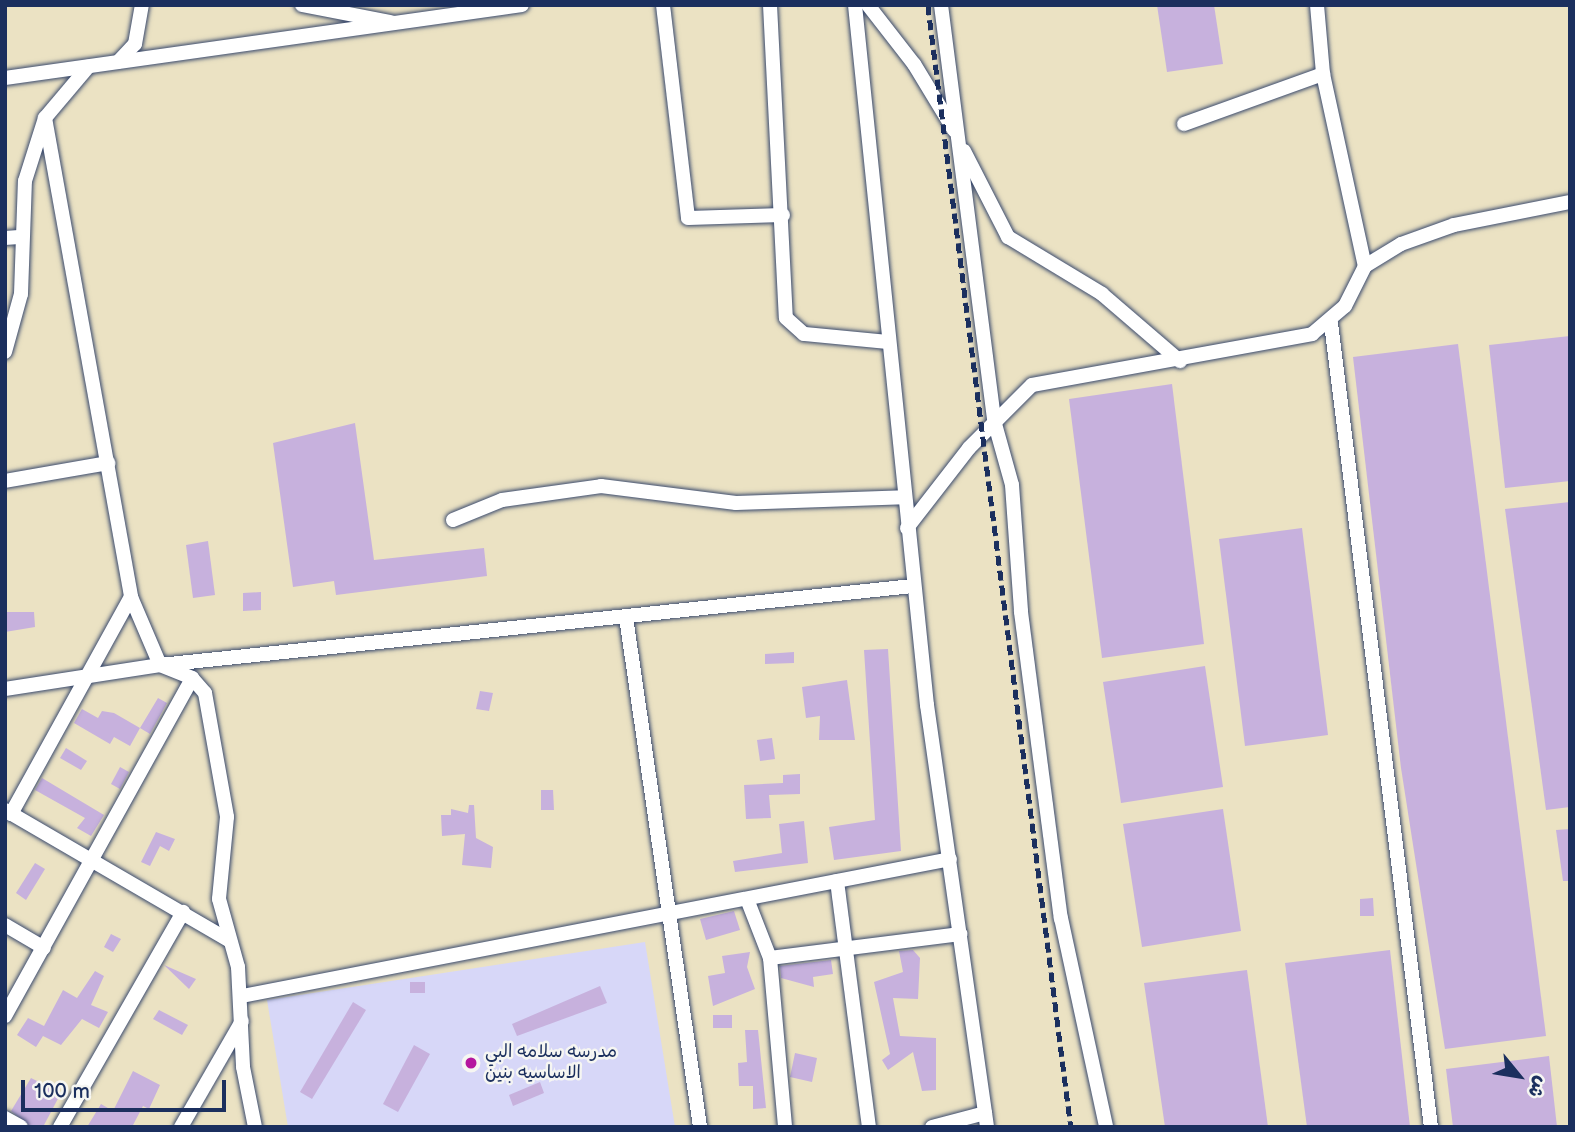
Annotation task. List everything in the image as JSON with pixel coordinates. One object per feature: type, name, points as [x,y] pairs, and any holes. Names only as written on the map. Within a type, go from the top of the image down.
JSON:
[{"type":"street","points":[[118,62],[135,44],[142,5]]},
{"type":"street","points":[[302,5],[402,23]]},
{"type":"street","points":[[5,78],[522,5]]},
{"type":"street","points":[[663,5],[688,218],[696,223],[783,215]]},
{"type":"street","points":[[770,5],[783,215],[783,308],[791,327],[804,334],[889,342]]},
{"type":"street","points":[[855,5],[913,586],[986,1120],[932,1127]]},
{"type":"street","points":[[868,5],[914,64],[958,138],[1007,237],[1102,294],[1180,361]]},
{"type":"street","points":[[941,5],[995,425],[1012,485],[1021,612],[1069,971],[1106,1127]]},
{"type":"street","points":[[1317,5],[1323,75],[1365,267]]},
{"type":"street","points":[[5,352],[22,294],[12,237],[25,181],[45,118],[88,67]]},
{"type":"street","points":[[1184,124],[1323,75]]},
{"type":"street","points":[[45,118],[131,597],[160,665],[192,678],[205,692],[227,817],[219,899],[242,996],[242,1020],[255,1127]]},
{"type":"street","points":[[907,528],[955,464],[995,425],[1020,393],[1052,377],[1180,361],[1312,334],[1331,323],[1365,267],[1428,231],[1570,202]]},
{"type":"street","points":[[1331,323],[1431,1127]]},
{"type":"street","points":[[5,481],[108,463]]},
{"type":"street","points":[[453,520],[502,500],[601,486],[736,503],[904,497]]},
{"type":"street","points":[[5,689],[160,665],[913,586]]},
{"type":"street","points":[[131,597],[8,812],[230,941]]},
{"type":"street","points":[[626,617],[665,914],[700,1127]]},
{"type":"street","points":[[5,1016],[192,678]]},
{"type":"street","points":[[242,996],[950,859]]},
{"type":"street","points":[[837,881],[869,1127]]},
{"type":"street","points":[[747,899],[770,958],[785,1127]]},
{"type":"street","points":[[60,1127],[183,912]]},
{"type":"street","points":[[5,925],[44,948]]},
{"type":"street","points":[[770,958],[960,934]]},
{"type":"street","points":[[181,1127],[242,1020]]},
{"type":"street","points":[[5,1118],[21,1127]]},
{"type":"shaded area","name":"مدرسه سلامه البي الاساسيه بنين","points":[[645,942],[675,1127],[288,1127],[267,1000]]},
{"type":"building","points":[[1157,5],[1214,5],[1223,64],[1167,72]]},
{"type":"building","points":[[1570,336],[1570,481],[1505,488],[1489,345]]},
{"type":"building","points":[[1458,344],[1546,1036],[1445,1049],[1401,768],[1353,357]]},
{"type":"building","points":[[1172,384],[1204,644],[1102,658],[1069,399]]},
{"type":"building","points":[[355,423],[374,560],[484,548],[487,576],[336,595],[334,581],[293,587],[273,443]]},
{"type":"building","points":[[1570,502],[1570,807],[1546,810],[1505,509]]},
{"type":"building","points":[[1302,528],[1328,735],[1245,746],[1219,539]]},
{"type":"building","points":[[208,541],[215,595],[193,598],[186,545]]},
{"type":"building","points":[[261,592],[261,610],[243,611],[243,593]]},
{"type":"building","points":[[5,612],[34,612],[35,627],[5,632]]},
{"type":"building","points":[[888,649],[901,851],[834,860],[829,827],[875,820],[864,650]]},
{"type":"building","points":[[794,652],[794,663],[765,664],[765,654]]},
{"type":"building","points":[[1205,666],[1223,787],[1121,803],[1103,682]]},
{"type":"building","points":[[847,680],[855,740],[819,740],[820,716],[806,718],[802,687]]},
{"type":"building","points":[[480,691],[493,693],[489,711],[476,709]]},
{"type":"building","points":[[158,698],[167,703],[150,734],[140,728]]},
{"type":"building","points":[[82,709],[98,718],[102,711],[114,713],[140,728],[130,746],[114,737],[110,744],[74,723]]},
{"type":"building","points":[[772,738],[775,759],[760,761],[757,740]]},
{"type":"building","points":[[66,748],[87,761],[81,770],[60,758]]},
{"type":"building","points":[[120,767],[129,772],[120,789],[111,784]]},
{"type":"building","points":[[800,774],[800,794],[769,795],[771,818],[746,819],[744,785],[783,783],[783,775]]},
{"type":"building","points":[[42,778],[104,815],[91,836],[77,828],[85,818],[35,790]]},
{"type":"building","points":[[541,790],[553,790],[554,810],[541,810]]},
{"type":"building","points":[[469,805],[474,805],[476,838],[493,847],[491,868],[462,865],[465,834],[442,836],[441,815],[451,815],[451,809],[468,813]]},
{"type":"building","points":[[1223,809],[1241,931],[1142,947],[1123,824]]},
{"type":"building","points":[[804,821],[808,863],[735,872],[733,861],[782,853],[779,824]]},
{"type":"building","points":[[1570,829],[1570,881],[1563,881],[1556,830]]},
{"type":"building","points":[[156,832],[175,839],[169,851],[160,846],[150,866],[141,862]]},
{"type":"building","points":[[35,863],[45,869],[26,900],[16,893]]},
{"type":"building","points":[[1373,898],[1374,916],[1360,916],[1360,899]]},
{"type":"building","points":[[734,911],[740,930],[706,940],[700,919]]},
{"type":"building","points":[[111,934],[121,939],[113,952],[104,947]]},
{"type":"building","points":[[913,950],[920,958],[918,999],[893,998],[900,1036],[936,1038],[936,1090],[922,1091],[913,1052],[888,1070],[882,1060],[890,1054],[874,982],[903,972],[899,951]]},
{"type":"building","points":[[1390,950],[1410,1127],[1307,1127],[1285,963]]},
{"type":"building","points":[[750,952],[747,967],[755,989],[713,1006],[708,976],[725,973],[722,956]]},
{"type":"building","points":[[831,960],[833,974],[813,977],[814,987],[781,978],[780,966]]},
{"type":"building","points":[[164,965],[196,979],[189,989]]},
{"type":"building","points":[[1247,970],[1268,1127],[1165,1127],[1144,983]]},
{"type":"building","points":[[95,971],[104,976],[91,1005],[108,1012],[99,1028],[82,1019],[61,1045],[43,1036],[36,1047],[17,1035],[28,1018],[44,1026],[63,990],[77,998]]},
{"type":"building","points":[[410,982],[425,982],[425,993],[410,993]]},
{"type":"building","points":[[600,986],[607,1003],[517,1036],[512,1024]]},
{"type":"building","points":[[353,1002],[366,1010],[312,1099],[300,1092]]},
{"type":"building","points":[[159,1010],[188,1025],[182,1035],[153,1019]]},
{"type":"building","points":[[713,1015],[732,1015],[732,1028],[713,1028]]},
{"type":"building","points":[[745,1030],[758,1030],[766,1108],[753,1109],[753,1086],[739,1086],[738,1063],[747,1062]]},
{"type":"building","points":[[414,1045],[430,1054],[398,1112],[383,1104]]},
{"type":"building","points":[[795,1053],[817,1058],[812,1082],[790,1077]]},
{"type":"building","points":[[1549,1056],[1557,1127],[1453,1127],[1446,1069]]},
{"type":"building","points":[[133,1071],[160,1085],[149,1109],[143,1106],[132,1127],[87,1127],[101,1104],[113,1111]]},
{"type":"building","points":[[31,1078],[61,1093],[43,1127],[31,1127],[11,1111]]},
{"type":"building","points":[[540,1082],[544,1093],[513,1106],[509,1095]]},
{"type":"railway","points":[[928,5],[1071,1127]]},
{"type":"place","name":"مدرسه سلامه البي الاساسيه بنين","points":[[471,1063]]}]
